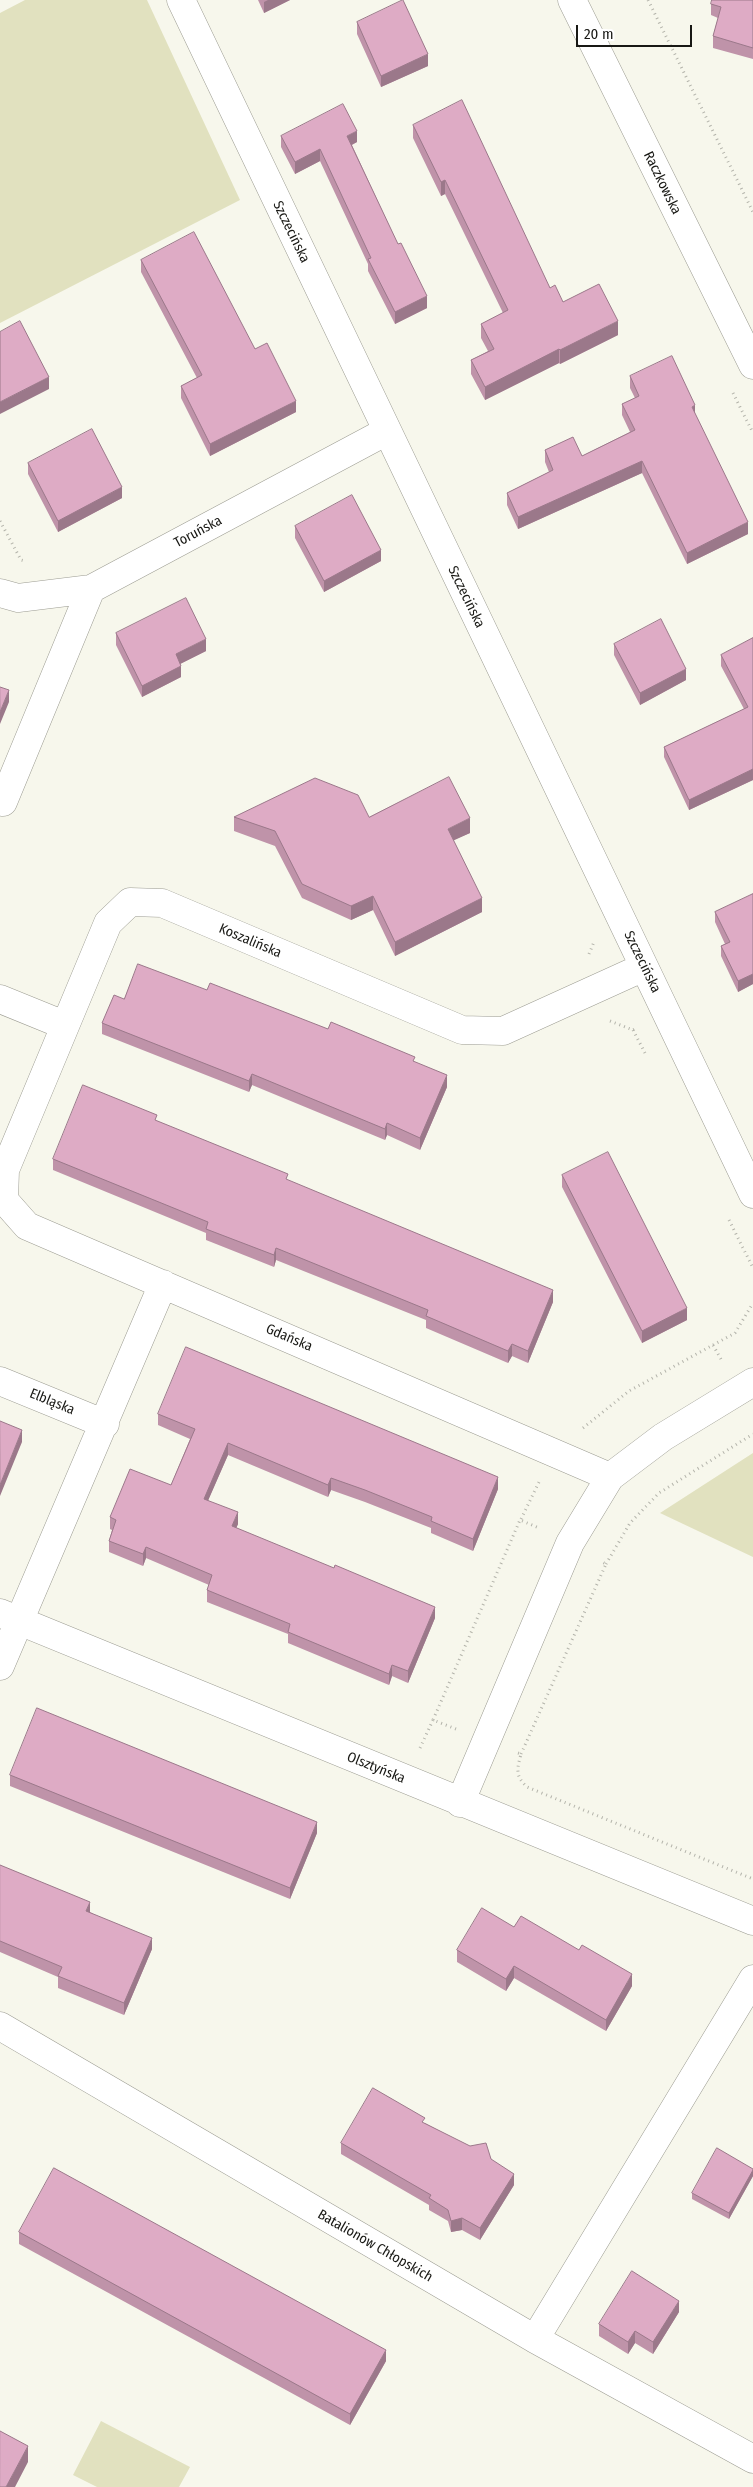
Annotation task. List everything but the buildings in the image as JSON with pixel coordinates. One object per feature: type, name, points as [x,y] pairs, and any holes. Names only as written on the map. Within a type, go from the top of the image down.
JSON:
[{"type":"street","name":"Szczecińska","points":[[181,0],[753,1194]]},
{"type":"street","name":"Raczkowska","points":[[572,0],[753,365]]},
{"type":"street","name":"Toruńska","points":[[0,592],[18,598],[91,588],[386,431]]},
{"type":"street","points":[[3,802],[91,588]]},
{"type":"street","name":"Koszalińska","points":[[4,1170],[108,923],[130,902],[162,903],[462,1030],[502,1031],[644,967]]},
{"type":"street","points":[[0,999],[64,1025]]},
{"type":"street","name":"Gdańska","points":[[4,1170],[4,1200],[27,1226],[610,1477]]},
{"type":"street","points":[[0,1666],[9,1617],[105,1424],[163,1284]]},
{"type":"street","name":"Elbląska","points":[[0,1381],[105,1424]]},
{"type":"street","points":[[460,1802],[570,1543],[610,1477],[664,1437],[745,1386]]},
{"type":"street","name":"Olsztyńska","points":[[9,1617],[753,1921]]},
{"type":"street","points":[[535,2340],[753,1979]]},
{"type":"street","name":"Batalionów Chłopskich","points":[[0,2026],[535,2340],[753,2459]]},
{"type":"path","points":[[648,0],[753,212]]},
{"type":"path","points":[[0,521],[21,560],[31,562]]},
{"type":"path","points":[[520,1520],[553,1453],[629,1391],[735,1333],[753,1303]]},
{"type":"path","points":[[714,1345],[745,1386]]},
{"type":"path","points":[[606,1564],[630,1523],[659,1493],[753,1434]]},
{"type":"path","points":[[486,1742],[521,1754],[516,1772],[519,1780],[527,1787],[753,1879]]},
{"type":"green space","points":[[25,0],[147,0],[240,200],[0,323],[0,13]]},
{"type":"green space","points":[[753,1453],[753,1557],[660,1513]]},
{"type":"green space","points":[[101,2421],[190,2467],[179,2487],[97,2487],[73,2475]]}]
